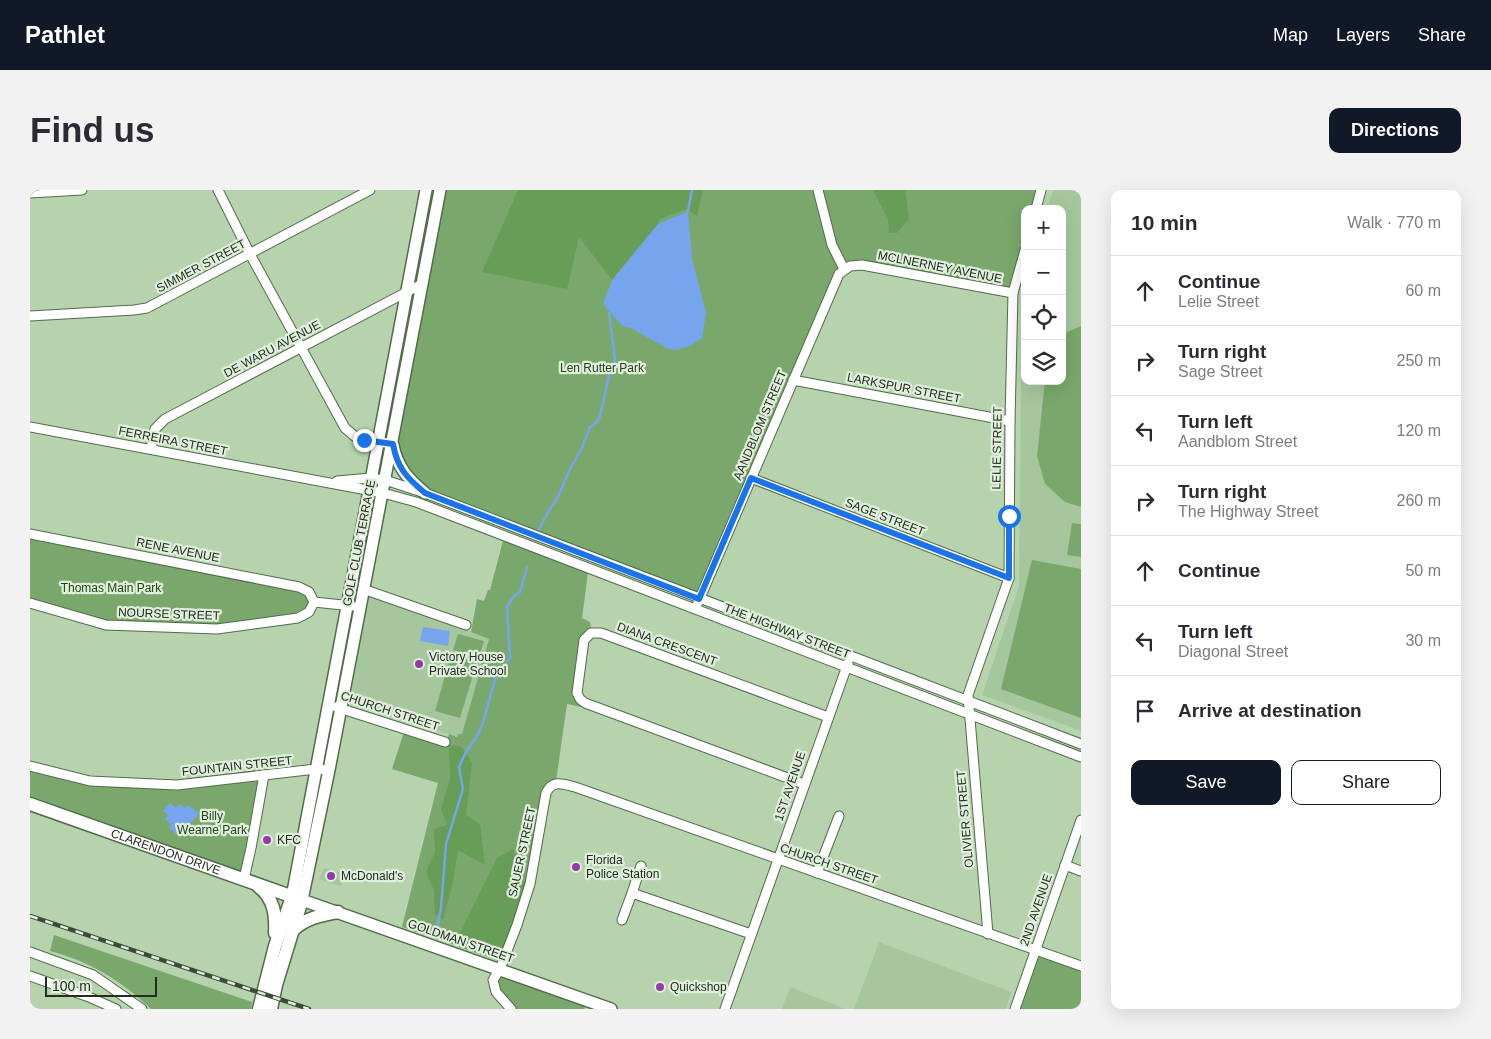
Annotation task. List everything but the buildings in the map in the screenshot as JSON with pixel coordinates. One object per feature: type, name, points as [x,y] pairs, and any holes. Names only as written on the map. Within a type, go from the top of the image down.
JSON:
[{"type":"main road","name":"CLARENDON DRIVE","points":[[30,804],[297,898]]},
{"type":"main road","points":[[249,881],[265,892],[273,906],[276,919],[275,946]]},
{"type":"main road","points":[[271,1009],[276,985],[293,930],[297,898]]},
{"type":"main road","points":[[259,1009],[275,946],[297,898]]},
{"type":"main road","points":[[293,930],[300,924],[313,918],[338,912]]},
{"type":"street","points":[[30,193],[82,190]]},
{"type":"street","points":[[218,190],[250,254],[348,432],[358,439],[393,444],[396,458],[402,470],[409,480],[425,493]]},
{"type":"street","name":"SIMMER STREET","points":[[30,316],[147,308],[370,190]]},
{"type":"street","name":"GOLF CLUB TERRACE","points":[[297,898],[316,769],[426,190]]},
{"type":"street","name":"GOLF CLUB TERRACE","points":[[297,898],[329,770],[393,444],[440,190]]},
{"type":"street","points":[[818,190],[832,245],[844,269]]},
{"type":"street","points":[[1037,205],[1041,190]]},
{"type":"street","name":"LELIE STREET","points":[[968,701],[969,689],[1009,578],[1013,293],[1021,264]]},
{"type":"street","name":"MCLNERNEY AVENUE","points":[[844,269],[850,266],[862,265],[1013,293]]},
{"type":"street","name":"AANDBLOM STREET","points":[[695,610],[839,274],[844,269]]},
{"type":"street","name":"DE WARU AVENUE","points":[[151,449],[154,429],[166,420],[422,284]]},
{"type":"street","name":"LARKSPUR STREET","points":[[793,380],[1010,421]]},
{"type":"street","name":"FERREIRA STREET","points":[[30,427],[370,491]]},
{"type":"street","name":"FERREIRA STREET","points":[[312,480],[336,481],[371,478]]},
{"type":"street","name":"THE HIGHWAY STREET","points":[[371,478],[385,480],[425,493],[1081,744]]},
{"type":"street","name":"SAGE STREET","points":[[751,478],[1009,578]]},
{"type":"street","name":"THE HIGHWAY STREET","points":[[370,491],[416,502],[969,716],[1081,757]]},
{"type":"street","name":"RENE AVENUE","points":[[30,534],[299,587],[309,592],[314,602]]},
{"type":"street","points":[[364,589],[466,625]]},
{"type":"street","points":[[314,602],[360,607]]},
{"type":"street","name":"NOURSE STREET","points":[[30,603],[106,625],[217,629],[298,618],[309,612],[314,602]]},
{"type":"street","name":"DIANA CRESCENT","points":[[804,784],[585,703],[577,693],[584,640],[591,633],[601,633],[828,717]]},
{"type":"street","name":"1ST AVENUE","points":[[725,1009],[850,657]]},
{"type":"street","name":"OLIVIER STREET","points":[[968,701],[988,934]]},
{"type":"street","name":"CHURCH STREET","points":[[328,704],[445,742]]},
{"type":"street","name":"FOUNTAIN STREET","points":[[30,766],[81,780],[188,785],[316,769],[329,770]]},
{"type":"street","points":[[249,881],[251,848],[264,776]]},
{"type":"street","name":"SAUER STREET","points":[[500,969],[530,884],[546,793],[553,784],[569,786]]},
{"type":"street","name":"CHURCH STREET","points":[[569,786],[1081,966]]},
{"type":"street","points":[[817,873],[838,816]]},
{"type":"street","name":"2ND AVENUE","points":[[1015,1009],[1081,820]]},
{"type":"street","points":[[1065,865],[1081,871]]},
{"type":"street","points":[[622,920],[641,866]]},
{"type":"street","points":[[632,893],[751,934]]},
{"type":"street","name":"GOLDMAN STREET","points":[[297,898],[611,1009]]},
{"type":"street","points":[[30,952],[93,975],[142,1009]]},
{"type":"street","points":[[500,969],[494,980],[494,988],[511,1009]]},
{"type":"street","points":[[30,976],[89,997],[116,1009]]},
{"type":"shaded area","points":[[1053,190],[1081,190],[1081,731],[982,695],[1019,586],[1021,385],[1066,385],[1066,205],[1048,205]]},
{"type":"shaded area","name":"Victory House Private School","points":[[368,593],[490,639],[462,735],[457,737],[360,705],[352,689]]},
{"type":"shaded area","points":[[324,868],[345,874],[341,886],[319,879]]},
{"type":"shaded area","points":[[879,942],[1011,992],[1006,1009],[854,1009]]},
{"type":"shaded area","points":[[790,987],[845,1009],[782,1009]]},
{"type":"green space","name":"Len Rutter Park","points":[[444,190],[1038,190],[1034,205],[1021,205],[1021,255],[1011,291],[848,264],[698,596],[426,491],[411,478],[396,450]]},
{"type":"green space","points":[[518,190],[703,190],[697,216],[686,209],[660,219],[658,224],[612,280],[579,237],[567,289],[482,272]]},
{"type":"green space","points":[[873,190],[905,190],[909,219],[897,233],[889,233],[888,219]]},
{"type":"green space","points":[[1081,326],[1081,507],[1065,502],[1045,484],[1037,456],[1045,385],[1066,385],[1067,332]]},
{"type":"green space","points":[[1072,523],[1081,524],[1081,557],[1067,555]]},
{"type":"green space","name":"Thomas Main Park","points":[[30,537],[302,590],[311,600],[305,613],[233,626],[107,622],[30,601]]},
{"type":"green space","points":[[503,541],[588,573],[582,618],[590,622],[591,629],[581,641],[581,707],[567,704],[556,781],[553,781],[528,884],[500,961],[402,927],[438,783],[392,769],[404,732],[447,741],[449,734],[457,737],[458,734],[462,734],[489,639],[471,632],[477,599],[484,601],[488,590],[490,590]]},
{"type":"green space","points":[[1032,560],[1081,569],[1081,718],[1001,689]]},
{"type":"green space","points":[[458,634],[484,641],[479,658],[453,650]]},
{"type":"green space","points":[[451,655],[477,662],[460,718],[435,711]]},
{"type":"green space","points":[[449,745],[462,747],[472,763],[466,815],[480,824],[485,865],[458,850],[453,882],[443,920],[435,914],[434,890],[426,872],[435,852],[434,829],[447,825],[441,809],[450,779]]},
{"type":"green space","name":"Billy Wearne Park","points":[[30,769],[96,784],[261,778],[242,874],[30,799]]},
{"type":"green space","points":[[513,849],[526,888],[500,961],[454,945],[497,858]]},
{"type":"green space","points":[[54,935],[252,1002],[251,1009],[151,1009],[117,981],[104,973],[78,960],[50,951]]},
{"type":"green space","points":[[1037,953],[1081,969],[1081,1009],[1018,1009]]},
{"type":"green space","points":[[500,974],[586,1004],[584,1009],[514,1009],[497,987]]},
{"type":"water","points":[[688,211],[692,258],[706,313],[702,338],[690,346],[676,350],[668,349],[631,328],[622,326],[603,304],[612,280],[658,224]]},
{"type":"water","points":[[423,627],[450,631],[448,646],[420,641]]},
{"type":"water","points":[[170,803],[176,808],[179,804],[185,808],[188,805],[199,813],[180,837],[169,828],[171,824],[165,819],[168,815],[163,811]]},
{"type":"waterway","points":[[688,211],[692,190]]},
{"type":"waterway","points":[[537,533],[558,497],[590,427],[595,424],[600,416],[610,371],[616,367],[609,313]]},
{"type":"waterway","points":[[436,935],[441,908],[446,844],[463,789],[459,767],[483,723],[495,679],[510,658],[507,607],[513,597],[520,592],[527,567]]},
{"type":"railway","points":[[30,916],[309,1009]]},
{"type":"place","name":"Victory House Private School","points":[[419,664]]},
{"type":"place","name":"KFC","points":[[267,840]]},
{"type":"place","name":"Florida Police Station","points":[[576,867]]},
{"type":"place","name":"McDonald's","points":[[331,876]]},
{"type":"place","name":"Quickshop","points":[[660,987]]},
{"type":"route","points":[[364,440],[393,444],[396,458],[402,470],[409,480],[425,493],[699,599],[751,478],[1009,578],[1009,516]]}]
